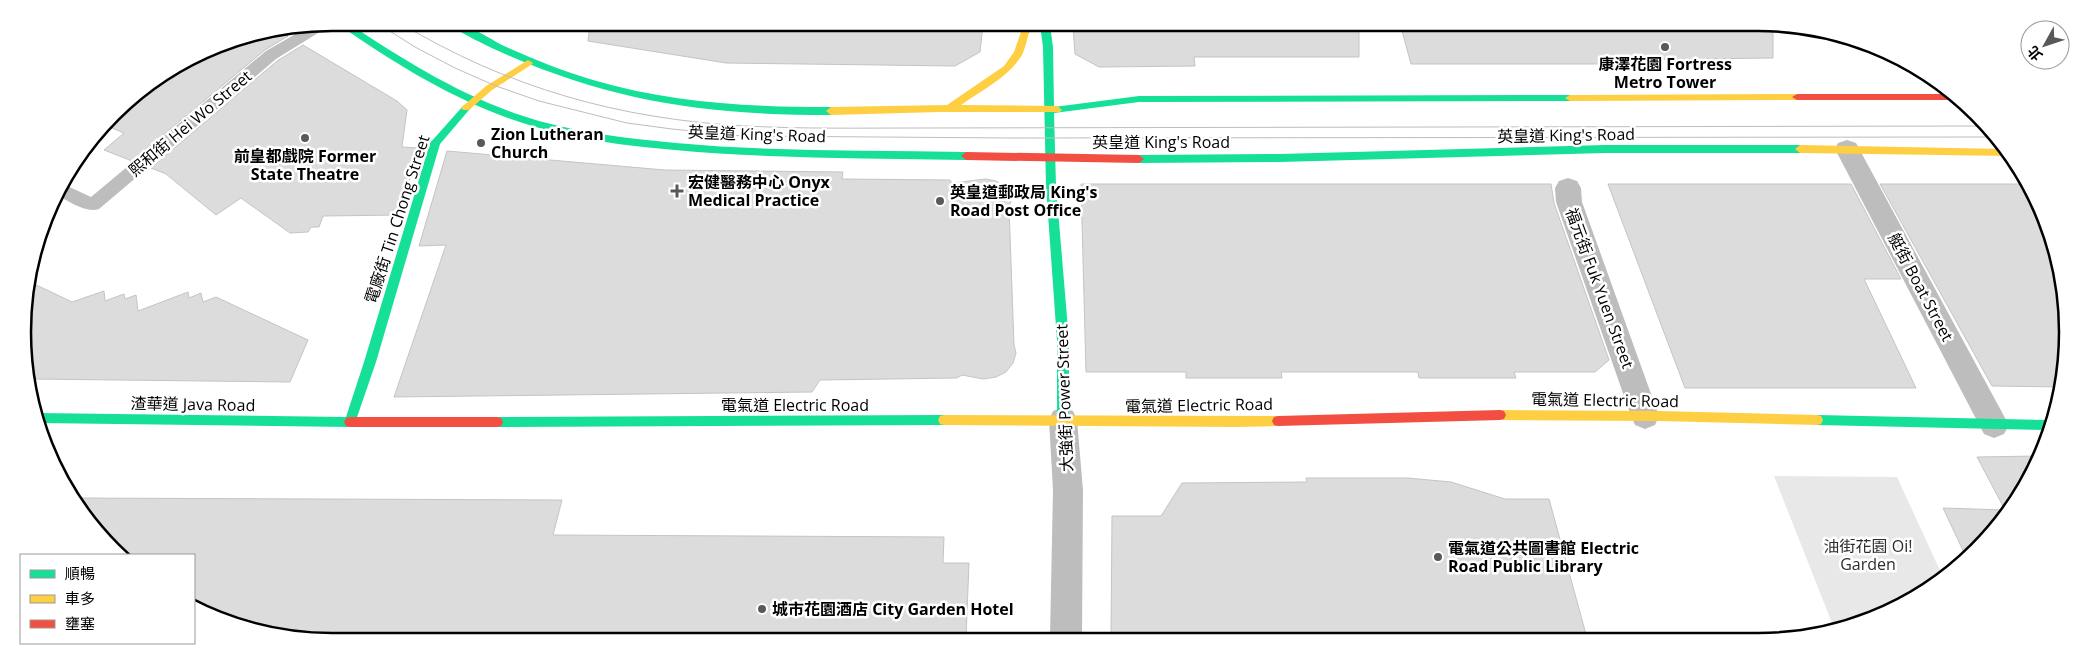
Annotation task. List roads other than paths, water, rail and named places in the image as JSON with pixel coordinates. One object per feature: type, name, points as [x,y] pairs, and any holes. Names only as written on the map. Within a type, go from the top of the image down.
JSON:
[{"type":"main road","name":"英皇道 King's Road","points":[[355,31],[389,55],[448,88],[523,120],[605,138],[678,147],[757,151],[1051,158],[1236,159],[1550,150],[1848,149],[2000,153]]},
{"type":"main road","name":"英皇道 King's Road","points":[[468,31],[528,63],[596,87],[654,100],[707,107],[769,111],[951,107],[1050,110],[1139,99],[1946,97]]},
{"type":"main road","points":[[951,107],[1007,68],[1018,53],[1025,31]]},
{"type":"main road","name":"大強街 Power Street","points":[[1045,31],[1050,110],[1051,186],[1063,341],[1063,420]]},
{"type":"main road","name":"電廠街 Tin Chong Street","points":[[350,422],[370,362],[435,143],[447,125],[504,76],[528,63]]},
{"type":"main road","name":"電氣道 Electric Road","points":[[350,422],[1063,420],[1151,423],[1526,415],[2044,425]]},
{"type":"main road","name":"渣華道 Java Road","points":[[44,418],[350,422]]},
{"type":"street","name":"艇街 Boat Street","points":[[1848,149],[1994,425]]},
{"type":"street","name":"福元街 Fuk Yuen Street","points":[[1568,188],[1569,202],[1645,416]]},
{"type":"street","name":"大強街 Power Street","points":[[1063,420],[1068,490],[1066,633]]},
{"type":"lane","name":"熙和街 Hei Wo Street","points":[[66,193],[92,205],[272,55],[309,32]]},
{"type":"tram line","points":[[390,31],[455,68],[496,86],[539,101],[627,123],[743,136],[1013,138],[1987,137]]},
{"type":"tram line","points":[[414,31],[482,66],[566,96],[653,116],[745,126],[788,128],[1977,126]]},
{"type":"place","name":"康澤花園 Fortress Metro Tower","points":[[1665,47]]},
{"type":"place","name":"前皇都戲院 Former State Theatre","points":[[305,138]]},
{"type":"place","name":"Zion Lutheran Church","points":[[481,143]]},
{"type":"place","name":"宏健醫務中心 Onyx Medical Practice","points":[[677,191]]},
{"type":"place","name":"英皇道郵政局 King's Road Post Office","points":[[940,201]]},
{"type":"place","name":"電氣道公共圖書館 Electric Road Public Library","points":[[1438,557]]},
{"type":"place","name":"城市花園酒店 City Garden Hotel","points":[[762,609]]},
{"type":"park label","name":"油街花園 Oi! Garden","points":[[1868,555]]}]
